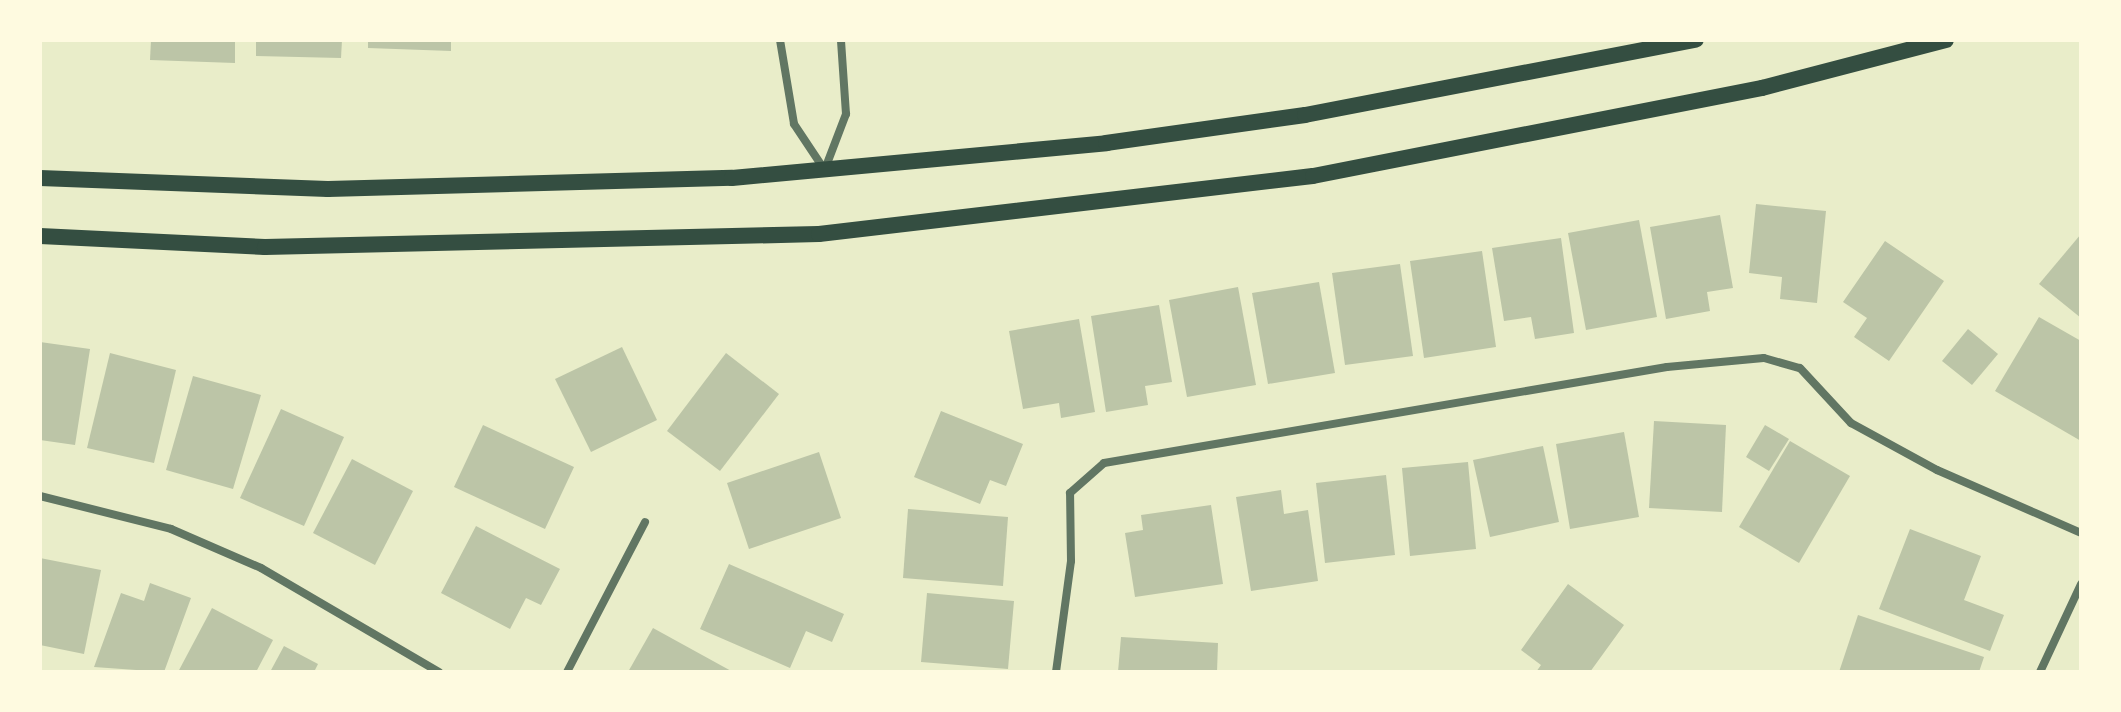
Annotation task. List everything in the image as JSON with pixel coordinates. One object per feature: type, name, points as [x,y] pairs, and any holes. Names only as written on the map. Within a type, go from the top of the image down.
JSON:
[{"type":"main road","points":[[40,178],[547,188],[825,170],[1305,115],[1696,40]]},
{"type":"main road","points":[[40,236],[281,247],[819,234],[1313,176],[1746,91],[1946,40]]},
{"type":"street","points":[[780,40],[794,124],[825,170]]},
{"type":"street","points":[[825,170],[846,114],[841,40]]},
{"type":"street","points":[[1056,672],[1071,561],[1070,493],[1104,463],[1667,367],[1764,358],[1800,368],[1863,429],[2081,533]]},
{"type":"street","points":[[40,496],[171,529],[261,568],[439,672]]},
{"type":"street","points":[[567,672],[645,522]]},
{"type":"street","points":[[2040,672],[2081,584]]},
{"type":"building","points":[[151,40],[235,40],[235,63],[150,60]]},
{"type":"building","points":[[256,40],[342,40],[341,58],[256,56]]},
{"type":"building","points":[[368,40],[451,40],[451,51],[368,48]]},
{"type":"building","points":[[1756,204],[1826,211],[1817,303],[1780,299],[1782,277],[1749,273]]},
{"type":"building","points":[[1720,215],[1733,288],[1707,292],[1710,311],[1666,319],[1650,227]]},
{"type":"building","points":[[1639,220],[1657,317],[1586,330],[1568,233]]},
{"type":"building","points":[[2081,234],[2081,318],[2039,284]]},
{"type":"building","points":[[1561,238],[1574,333],[1535,339],[1531,317],[1504,321],[1492,248]]},
{"type":"building","points":[[1885,241],[1944,281],[1889,361],[1854,337],[1867,318],[1843,302]]},
{"type":"building","points":[[1482,251],[1496,347],[1424,358],[1410,261]]},
{"type":"building","points":[[1400,264],[1413,356],[1345,365],[1332,273]]},
{"type":"building","points":[[1319,282],[1335,373],[1268,384],[1252,293]]},
{"type":"building","points":[[1238,287],[1256,385],[1187,397],[1169,300]]},
{"type":"building","points":[[1159,305],[1172,382],[1145,386],[1148,405],[1106,412],[1091,316]]},
{"type":"building","points":[[2039,317],[2081,341],[2081,441],[1995,391]]},
{"type":"building","points":[[1079,319],[1095,412],[1061,418],[1059,403],[1023,409],[1009,331]]},
{"type":"building","points":[[1968,329],[1998,354],[1972,385],[1942,361]]},
{"type":"building","points":[[40,342],[90,349],[75,445],[40,440]]},
{"type":"building","points":[[622,347],[657,420],[591,452],[555,379]]},
{"type":"building","points":[[110,353],[176,370],[154,463],[87,448]]},
{"type":"building","points":[[726,353],[779,394],[720,471],[667,431]]},
{"type":"building","points":[[193,376],[261,395],[233,489],[166,470]]},
{"type":"building","points":[[281,409],[344,437],[304,526],[240,498]]},
{"type":"building","points":[[941,411],[1023,444],[1006,486],[990,480],[980,504],[914,477]]},
{"type":"building","points":[[1654,421],[1726,425],[1722,512],[1649,508]]},
{"type":"building","points":[[483,425],[574,467],[545,529],[454,487]]},
{"type":"building","points":[[1765,425],[1789,439],[1769,471],[1746,457]]},
{"type":"building","points":[[1624,432],[1639,517],[1570,529],[1556,444]]},
{"type":"building","points":[[1790,441],[1850,476],[1799,563],[1739,527]]},
{"type":"building","points":[[1543,446],[1559,522],[1490,537],[1473,460]]},
{"type":"building","points":[[819,452],[841,518],[749,549],[727,483]]},
{"type":"building","points":[[352,459],[413,491],[375,565],[313,533]]},
{"type":"building","points":[[1468,462],[1476,549],[1410,556],[1402,468]]},
{"type":"building","points":[[1386,475],[1395,555],[1325,563],[1316,483]]},
{"type":"building","points":[[1281,490],[1284,514],[1308,510],[1318,581],[1251,591],[1236,497]]},
{"type":"building","points":[[1211,505],[1223,584],[1135,597],[1125,533],[1143,530],[1141,515]]},
{"type":"building","points":[[908,509],[1008,517],[1003,586],[903,578]]},
{"type":"building","points":[[476,526],[560,569],[541,605],[526,598],[510,629],[441,593]]},
{"type":"building","points":[[1910,529],[1981,556],[1964,600],[2004,615],[1990,651],[1879,609]]},
{"type":"building","points":[[40,558],[101,570],[84,654],[40,645]]},
{"type":"building","points":[[729,564],[844,614],[832,642],[806,631],[790,668],[700,629]]},
{"type":"building","points":[[150,583],[191,598],[164,672],[94,667],[121,593],[144,601]]},
{"type":"building","points":[[1568,584],[1624,625],[1590,672],[1536,672],[1541,665],[1521,650]]},
{"type":"building","points":[[927,593],[1014,601],[1008,669],[921,662]]},
{"type":"building","points":[[212,608],[273,640],[256,672],[178,672]]},
{"type":"building","points":[[1858,615],[1984,657],[1979,672],[1839,672]]},
{"type":"building","points":[[653,628],[733,672],[628,672]]},
{"type":"building","points":[[1121,637],[1218,643],[1217,672],[1118,672]]},
{"type":"building","points":[[284,646],[318,664],[314,672],[270,672]]}]
